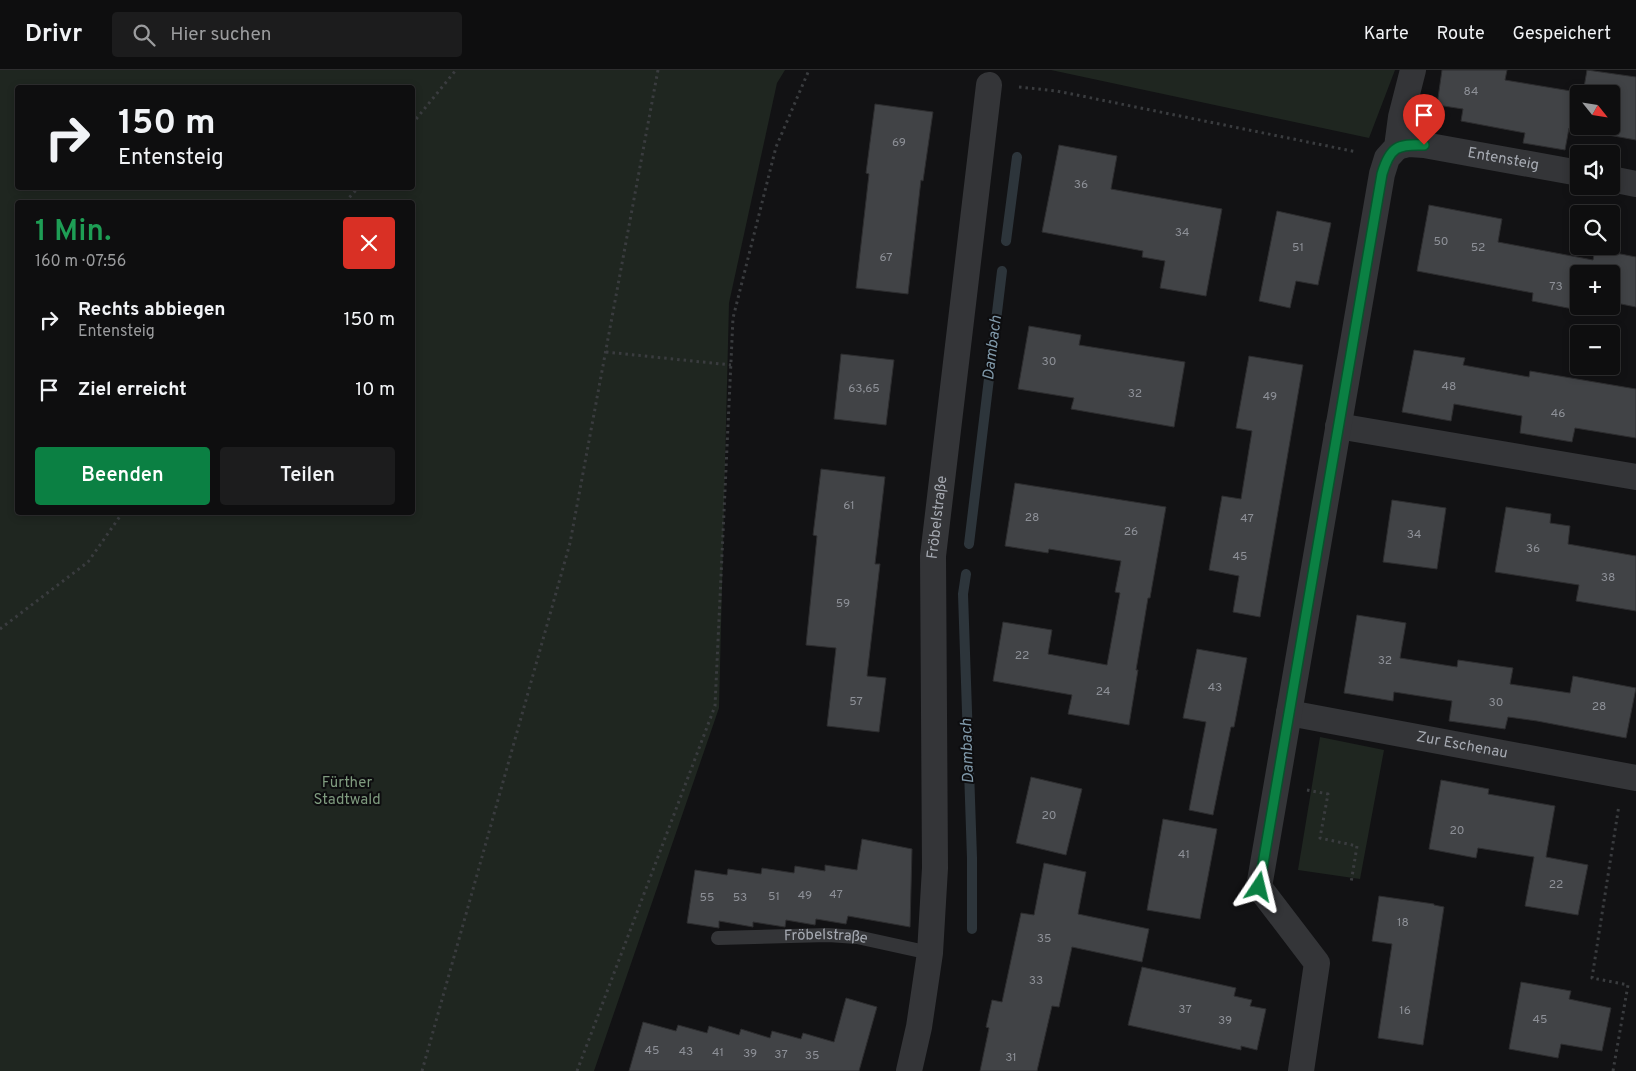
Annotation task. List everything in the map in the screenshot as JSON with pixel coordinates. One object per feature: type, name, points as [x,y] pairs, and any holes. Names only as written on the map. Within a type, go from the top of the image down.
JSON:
[{"type":"street","points":[[1301,1071],[1317,963],[1259,887],[1382,174],[1392,153],[1413,70]]},
{"type":"street","name":"Fröbelstraße","points":[[909,1071],[919,1027],[930,953],[935,868],[933,556],[989,85]]},
{"type":"street","name":"Entensteig","points":[[1392,153],[1409,144],[1424,145],[1570,171]]},
{"type":"street","points":[[1620,181],[1636,184]]},
{"type":"street","points":[[1338,426],[1636,477]]},
{"type":"street","name":"Zur Eschenau","points":[[1289,714],[1630,777]]},
{"type":"lane","name":"Fröbelstraße","points":[[718,938],[828,935],[856,937],[930,953]]},
{"type":"path","points":[[415,120],[456,70]]},
{"type":"path","points":[[422,1071],[570,543],[658,70]]},
{"type":"path","points":[[576,1071],[716,706],[733,318],[776,147],[810,70]]},
{"type":"path","points":[[989,85],[1057,91],[1392,153]]},
{"type":"path","points":[[347,200],[356,190]]},
{"type":"path","points":[[606,352],[731,364]]},
{"type":"path","points":[[0,629],[88,562],[121,515]]},
{"type":"path","points":[[1613,1071],[1628,985],[1592,978],[1630,777]]},
{"type":"path","points":[[1306,790],[1328,794],[1320,838],[1357,846],[1351,883]]},
{"type":"green space","name":"Fürther Stadtwald","points":[[0,70],[785,70],[777,83],[729,303],[719,708],[594,1071],[0,1071]]},
{"type":"green space","points":[[1051,70],[1395,70],[1369,138]]},
{"type":"green space","points":[[1320,737],[1384,750],[1360,879],[1298,870]]},
{"type":"building","points":[[1442,70],[1507,70],[1505,80],[1570,91],[1570,128],[1565,150],[1523,143],[1525,133],[1461,121],[1463,109],[1437,105]]},
{"type":"building","points":[[1587,70],[1636,77],[1636,140],[1608,135],[1620,135],[1620,85],[1584,85]]},
{"type":"building","points":[[875,104],[933,112],[923,181],[921,180],[908,294],[856,288],[869,174],[866,173]]},
{"type":"building","points":[[1059,145],[1117,156],[1111,189],[1222,209],[1206,296],[1160,288],[1165,261],[1142,257],[1143,251],[1042,232]]},
{"type":"building","points":[[1429,205],[1502,219],[1498,242],[1593,260],[1594,255],[1620,254],[1636,257],[1636,307],[1620,304],[1620,265],[1570,265],[1570,308],[1532,301],[1533,293],[1417,271]]},
{"type":"building","points":[[1277,211],[1331,223],[1318,285],[1296,281],[1290,308],[1259,301]]},
{"type":"building","points":[[1029,326],[1081,335],[1079,345],[1185,362],[1174,427],[1071,409],[1074,398],[1018,389]]},
{"type":"building","points":[[1414,350],[1465,358],[1463,365],[1529,377],[1530,371],[1636,389],[1636,438],[1575,428],[1572,442],[1520,433],[1522,416],[1454,404],[1451,421],[1402,412]]},
{"type":"building","points":[[841,354],[894,360],[886,425],[834,419]]},
{"type":"building","points":[[1249,356],[1303,365],[1260,617],[1233,612],[1239,576],[1209,570],[1222,496],[1241,499],[1252,431],[1236,428]]},
{"type":"building","points":[[821,469],[885,477],[875,564],[880,564],[867,676],[886,678],[879,732],[827,726],[836,648],[806,645],[817,536],[813,535]]},
{"type":"building","points":[[1015,483],[1166,507],[1150,598],[1148,598],[1129,725],[1068,714],[1072,695],[993,681],[1003,622],[1052,630],[1048,654],[1107,665],[1120,593],[1115,592],[1121,561],[1049,549],[1048,553],[1005,546]]},
{"type":"building","points":[[1392,500],[1446,508],[1437,569],[1383,562]]},
{"type":"building","points":[[1506,507],[1551,514],[1550,523],[1570,526],[1568,544],[1636,556],[1636,611],[1576,601],[1579,585],[1495,572]]},
{"type":"building","points":[[1357,615],[1406,623],[1400,658],[1457,667],[1458,660],[1513,668],[1510,684],[1570,693],[1573,676],[1636,688],[1626,738],[1508,717],[1505,729],[1449,721],[1452,701],[1394,692],[1393,701],[1344,693]]},
{"type":"building","points":[[1197,649],[1247,658],[1234,727],[1231,727],[1213,815],[1189,810],[1206,722],[1183,718]]},
{"type":"building","points":[[1031,777],[1082,789],[1066,855],[1016,843]]},
{"type":"building","points":[[1441,780],[1489,789],[1488,794],[1555,806],[1546,857],[1588,865],[1578,915],[1525,906],[1534,857],[1478,848],[1476,858],[1429,849]]},
{"type":"building","points":[[1163,819],[1217,829],[1200,919],[1147,910]]},
{"type":"building","points":[[862,839],[912,849],[910,927],[848,916],[846,924],[816,919],[815,925],[786,920],[785,927],[753,922],[753,927],[719,921],[719,928],[687,923],[695,870],[727,875],[728,869],[761,874],[762,868],[794,873],[795,866],[825,871],[825,865],[857,870]]},
{"type":"building","points":[[1044,863],[1086,872],[1078,914],[1149,929],[1142,962],[1072,947],[1059,1007],[1052,1006],[1037,1071],[980,1071],[989,1028],[986,1027],[992,1000],[1002,1002],[1021,913],[1034,915]]},
{"type":"building","points":[[1379,896],[1444,907],[1423,1045],[1378,1038],[1392,944],[1372,941]]},
{"type":"building","points":[[1142,967],[1236,988],[1234,996],[1252,1000],[1250,1006],[1266,1009],[1257,1050],[1241,1046],[1241,1050],[1128,1025]]},
{"type":"building","points":[[1521,982],[1571,991],[1569,999],[1611,1008],[1602,1051],[1561,1044],[1558,1058],[1509,1049]]},
{"type":"building","points":[[846,998],[877,1007],[859,1071],[629,1071],[643,1022],[676,1031],[678,1025],[707,1033],[709,1026],[739,1035],[741,1029],[770,1038],[772,1031],[801,1039],[803,1033],[834,1042]]},
{"type":"waterway","name":"Dambach","points":[[1006,241],[1017,157]]},
{"type":"waterway","name":"Dambach","points":[[969,544],[1002,271]]},
{"type":"waterway","name":"Dambach","points":[[966,574],[963,594],[972,858],[972,929]]},
{"type":"route","points":[[1259,887],[1382,174],[1387,158],[1397,147],[1409,144],[1424,145]]}]
